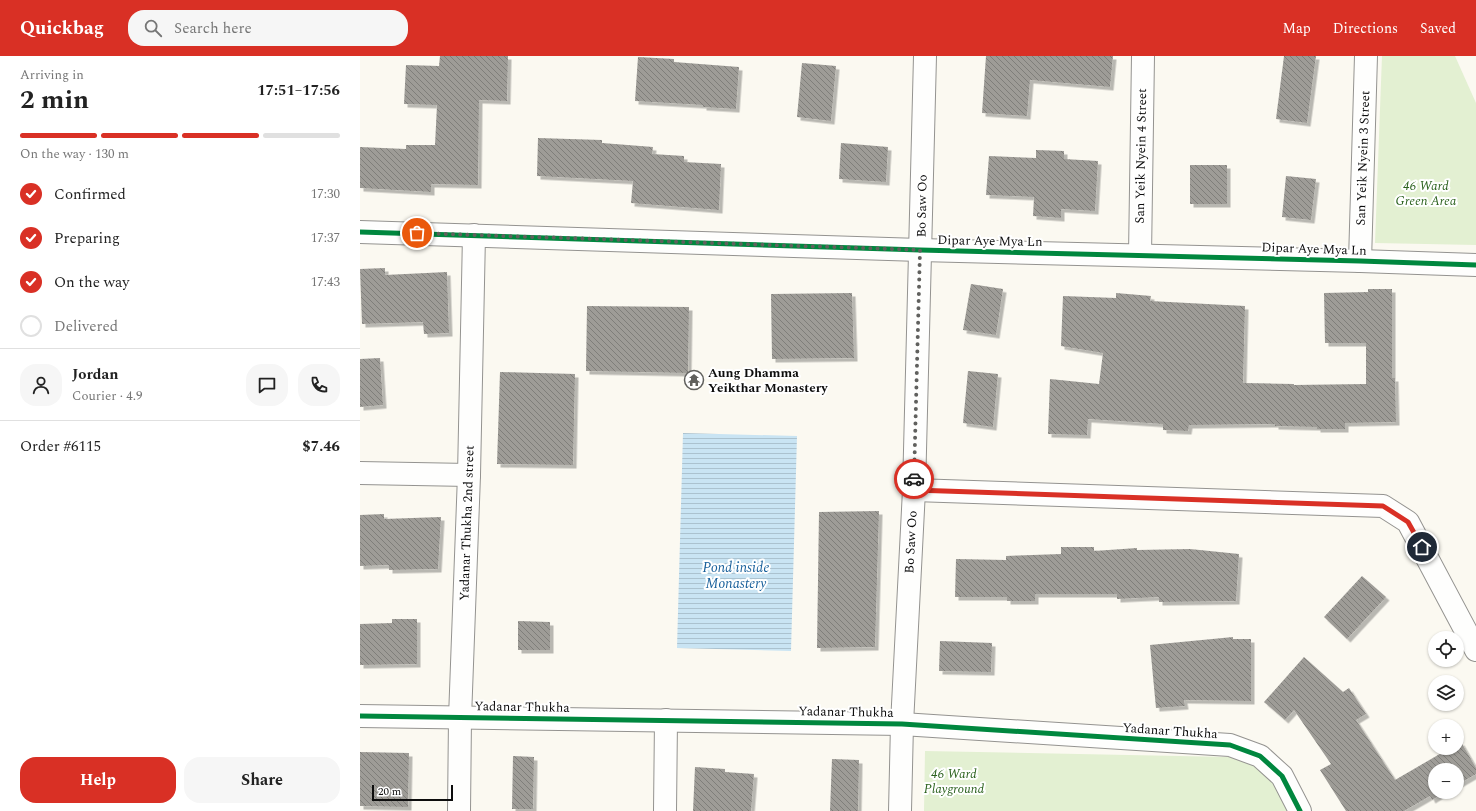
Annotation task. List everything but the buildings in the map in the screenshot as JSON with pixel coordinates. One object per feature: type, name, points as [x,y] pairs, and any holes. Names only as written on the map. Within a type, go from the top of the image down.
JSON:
[{"type":"street","name":"Bo Saw Oo","points":[[900,811],[902,724],[914,490],[926,56]]},
{"type":"street","name":"San Yeik Nyein 4 Street","points":[[1140,255],[1143,56]]},
{"type":"street","name":"San Yeik Nyein 3 Street","points":[[1360,261],[1366,56]]},
{"type":"street","name":"Dipar Aye Mya Ln","points":[[360,232],[920,250],[1476,265]]},
{"type":"street","name":"Yadanar Thukha 2nd street","points":[[459,811],[460,718],[469,475],[474,235]]},
{"type":"street","points":[[360,473],[469,475]]},
{"type":"street","points":[[914,490],[1383,506],[1408,522],[1476,650]]},
{"type":"street","name":"Yadanar Thukha","points":[[360,716],[902,724],[1230,745],[1260,756],[1282,776],[1300,811]]},
{"type":"street","points":[[665,811],[666,720]]},
{"type":"green space","name":"46 Ward Green Area","points":[[1382,56],[1455,56],[1476,103],[1476,245],[1375,243]]},
{"type":"green space","name":"46 Ward Playground","points":[[925,751],[1229,757],[1254,766],[1273,781],[1289,811],[924,811]]},
{"type":"water","name":"Pond inside Monastery","points":[[683,433],[797,436],[791,651],[677,648]]},
{"type":"cycle path","points":[[360,232],[920,250],[1476,265]]},
{"type":"cycle path","points":[[360,716],[902,724],[1230,745],[1260,756],[1282,776],[1300,811]]},
{"type":"way so far","points":[[417,233],[920,250],[914,479]]},
{"type":"place","name":"Aung Dhamma Yeikthar Monastery","points":[[694,380]]},
{"type":"route","points":[[914,479],[914,490],[1383,506],[1408,522],[1422,547]]}]
